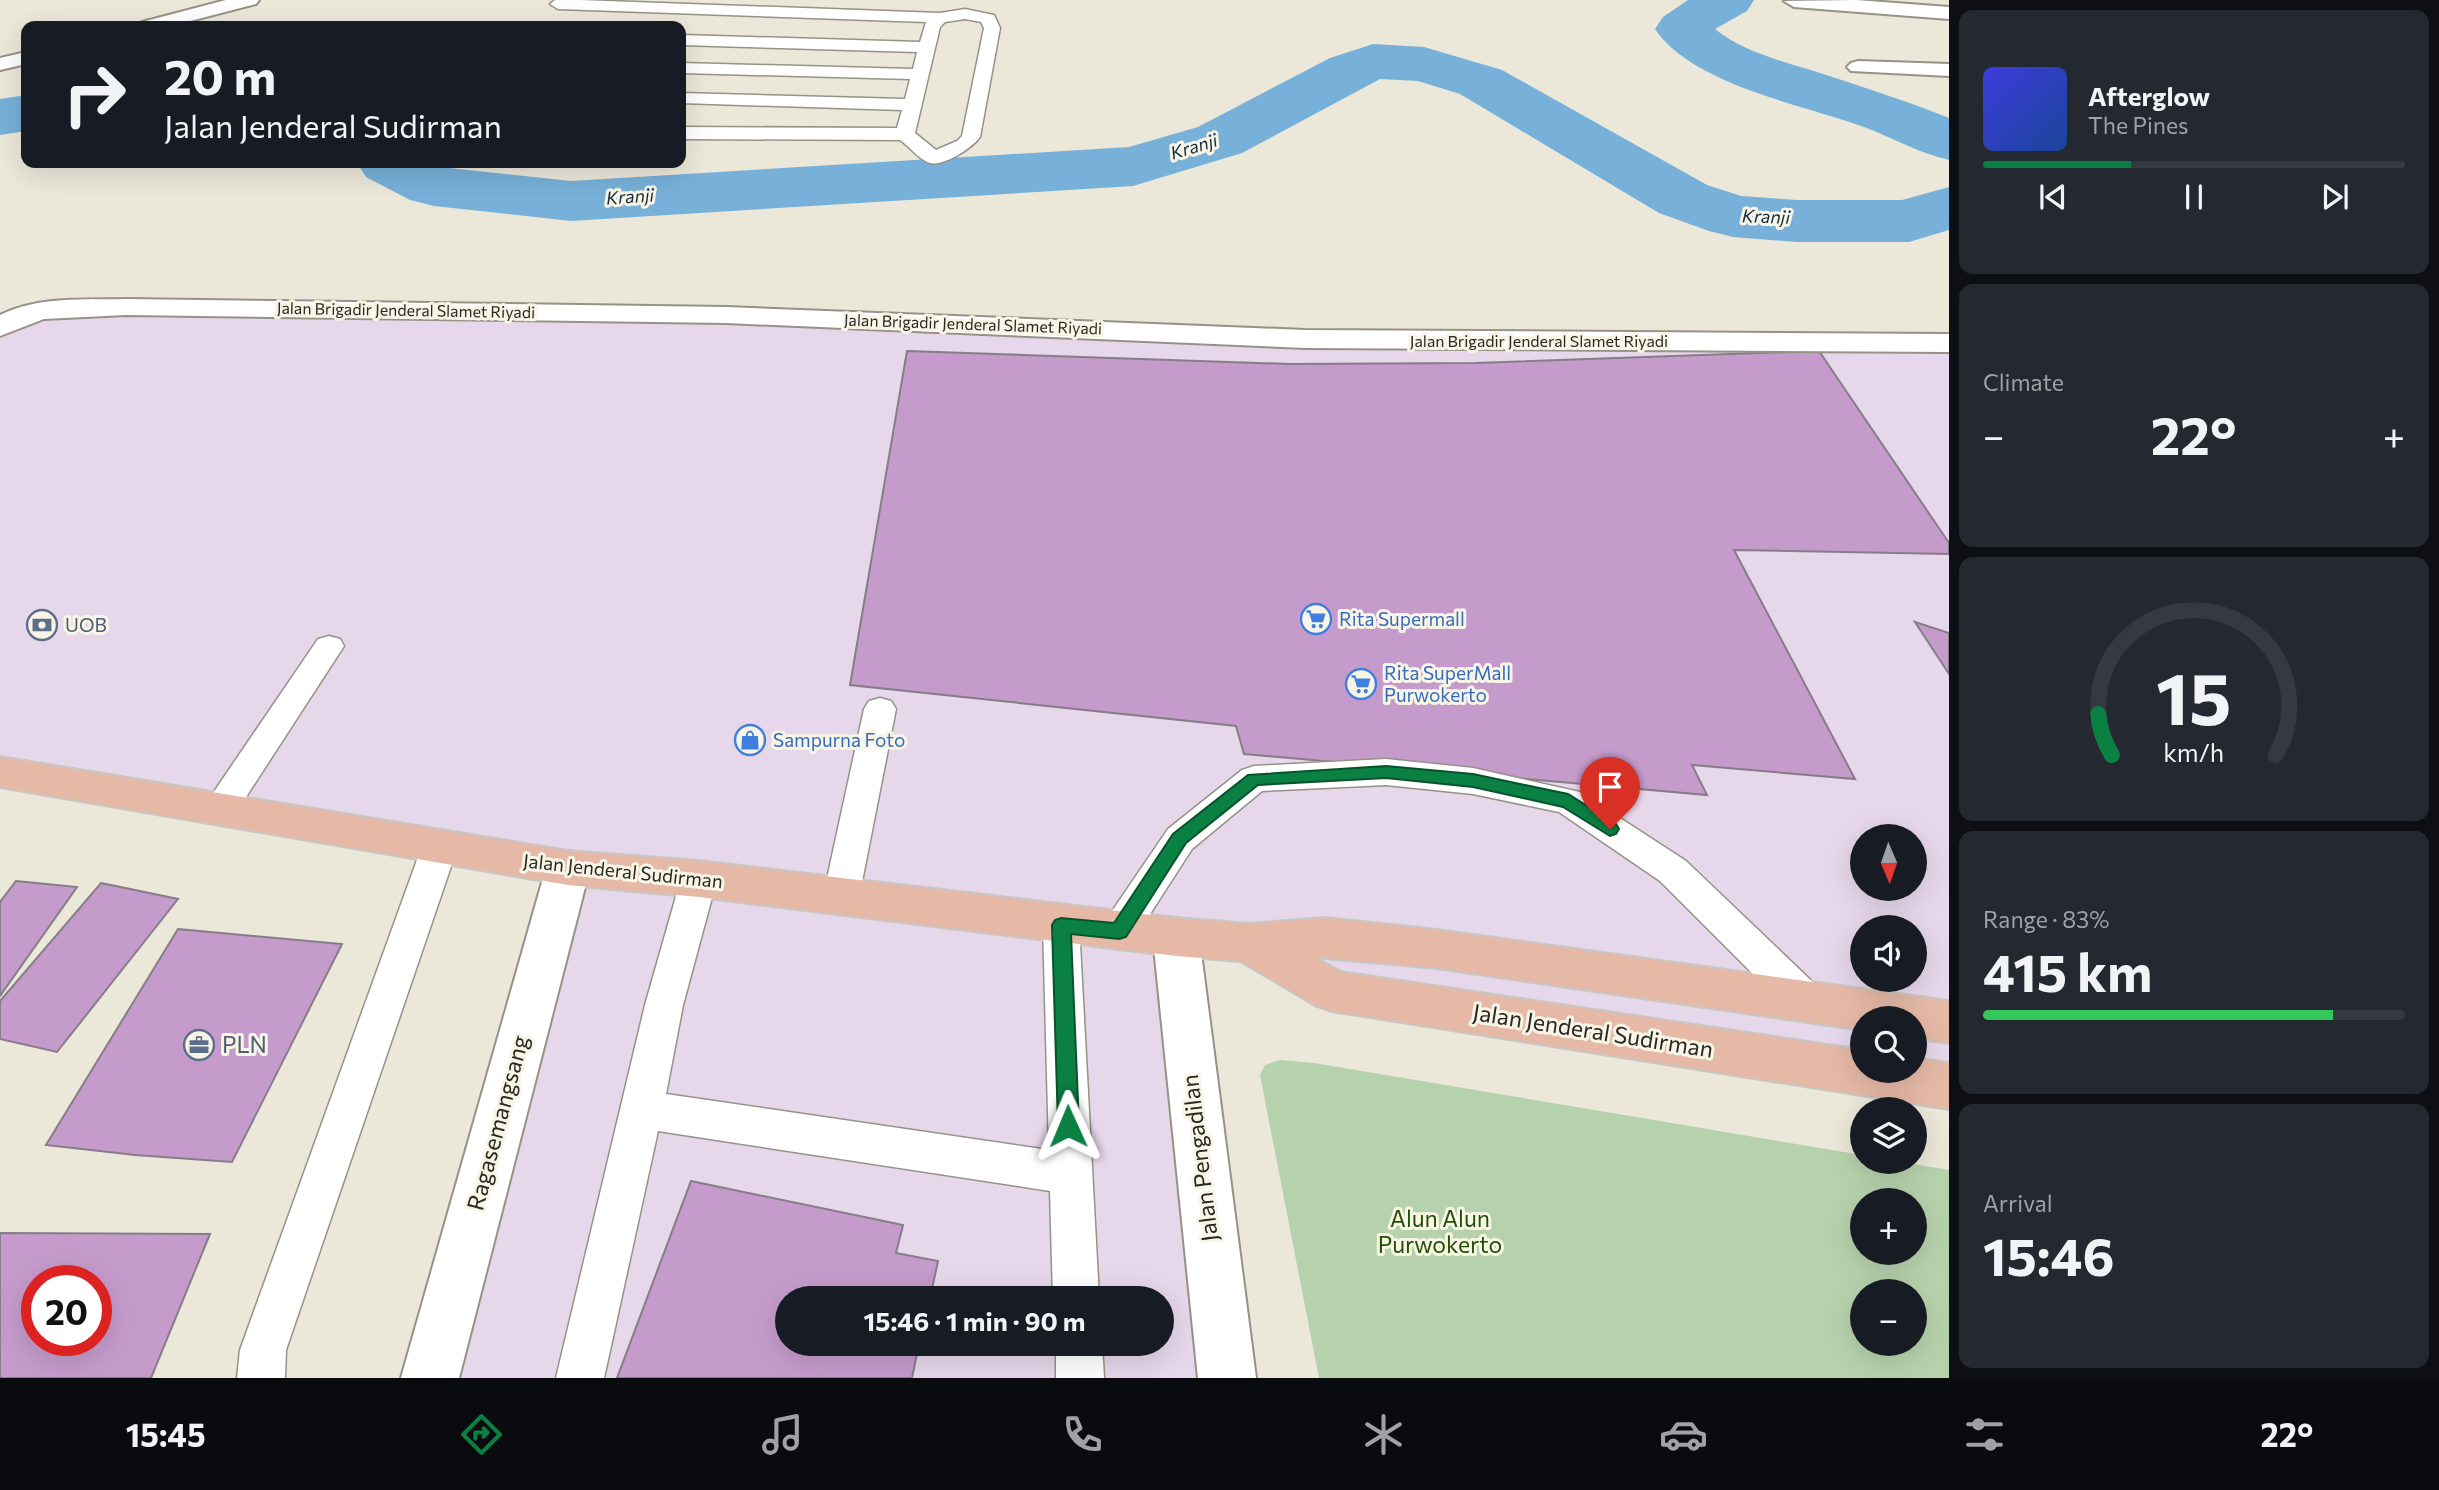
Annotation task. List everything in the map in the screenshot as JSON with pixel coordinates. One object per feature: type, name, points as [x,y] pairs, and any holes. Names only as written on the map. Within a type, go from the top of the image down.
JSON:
[{"type":"main road","name":"Jalan Jenderal Sudirman","points":[[0,772],[568,868],[699,880],[1176,937],[1250,943],[1338,938],[1502,957],[1949,1023]]},
{"type":"main road","name":"Jalan Jenderal Sudirman","points":[[1250,943],[1332,990],[1949,1086]]},
{"type":"street","points":[[168,21],[248,0]]},
{"type":"street","points":[[1794,1],[1949,13]]},
{"type":"street","points":[[0,64],[21,59]]},
{"type":"street","points":[[1858,67],[1949,70]]},
{"type":"street","name":"Jalan Brigadir Jenderal Slamet Riyadi","points":[[0,327],[22,315],[45,311],[126,307],[740,315],[1344,340],[1949,343]]},
{"type":"street","name":"Ragasemangsang","points":[[430,1378],[568,868]]},
{"type":"street","name":"Jalan Pengadilan","points":[[1176,937],[1227,1378]]},
{"type":"lane","points":[[559,7],[940,10],[988,18],[992,28],[971,137],[964,145],[934,158],[905,134],[686,133]]},
{"type":"lane","points":[[905,134],[932,24],[940,10]]},
{"type":"lane","points":[[686,40],[927,47]]},
{"type":"lane","points":[[686,68],[920,74]]},
{"type":"lane","points":[[686,98],[912,105]]},
{"type":"lane","points":[[221,808],[328,646]]},
{"type":"lane","points":[[841,897],[880,709]]},
{"type":"lane","points":[[1119,931],[1180,839],[1254,779],[1386,772],[1473,780],[1568,801],[1673,872],[1806,1001]]},
{"type":"lane","points":[[261,1378],[263,1350],[440,846]]},
{"type":"lane","points":[[580,1378],[664,1005],[699,880]]},
{"type":"lane","points":[[1061,925],[1075,1286]]},
{"type":"lane","points":[[642,1110],[1069,1173]]},
{"type":"lane","points":[[1079,1356],[1080,1378]]},
{"type":"shaded area","points":[[45,311],[726,315],[1305,339],[1949,343],[1949,1084],[1927,1081],[1927,1006],[1850,1006],[1850,1070],[1706,1049],[1176,937],[1236,1378],[430,1378],[568,869],[0,772],[0,327]]},
{"type":"green space","name":"Alun Alun Purwokerto","points":[[1280,1060],[1314,1063],[1850,1153],[1850,1174],[1927,1174],[1927,1166],[1949,1170],[1949,1378],[1319,1378],[1260,1075],[1265,1065]]},
{"type":"building","name":"Rita Supermall","points":[[907,351],[1290,364],[1475,363],[1819,351],[1949,543],[1949,554],[1734,550],[1855,779],[1692,765],[1707,795],[1244,754],[1236,726],[850,685]]},
{"type":"building","points":[[1915,622],[1949,633],[1949,674]]},
{"type":"building","points":[[16,881],[77,887],[0,996],[0,902]]},
{"type":"building","points":[[101,883],[178,899],[57,1052],[0,1039],[0,1001]]},
{"type":"building","name":"PLN","points":[[178,929],[342,944],[232,1162],[46,1145]]},
{"type":"building","points":[[691,1181],[903,1225],[896,1253],[938,1261],[933,1286],[775,1286],[775,1356],[917,1356],[912,1378],[617,1378]]},
{"type":"building","points":[[0,1233],[210,1234],[151,1378],[0,1378]]},
{"type":"waterway","name":"Kranji","points":[[1728,0],[1696,17],[1682,29],[1706,50],[1757,72],[1888,115],[1949,141]]},
{"type":"waterway","name":"Kranji","points":[[399,168],[434,186],[571,201],[1133,166],[1220,140],[1350,70],[1373,61],[1424,64],[1481,82],[1683,199],[1733,216],[1797,221],[1909,221],[1949,207]]},
{"type":"waterway","name":"Kranji","points":[[0,117],[21,114]]},
{"type":"place","name":"Rita Supermall","points":[[1316,619]]},
{"type":"place","name":"UOB","points":[[42,625]]},
{"type":"place","name":"Rita SuperMall Purwokerto","points":[[1361,684]]},
{"type":"place","name":"Sampurna Foto","points":[[750,740]]},
{"type":"place","name":"PLN","points":[[199,1045]]},
{"type":"route","points":[[1068,1126],[1061,925],[1119,931],[1180,839],[1254,779],[1386,772],[1473,780],[1568,801],[1610,829]]}]
